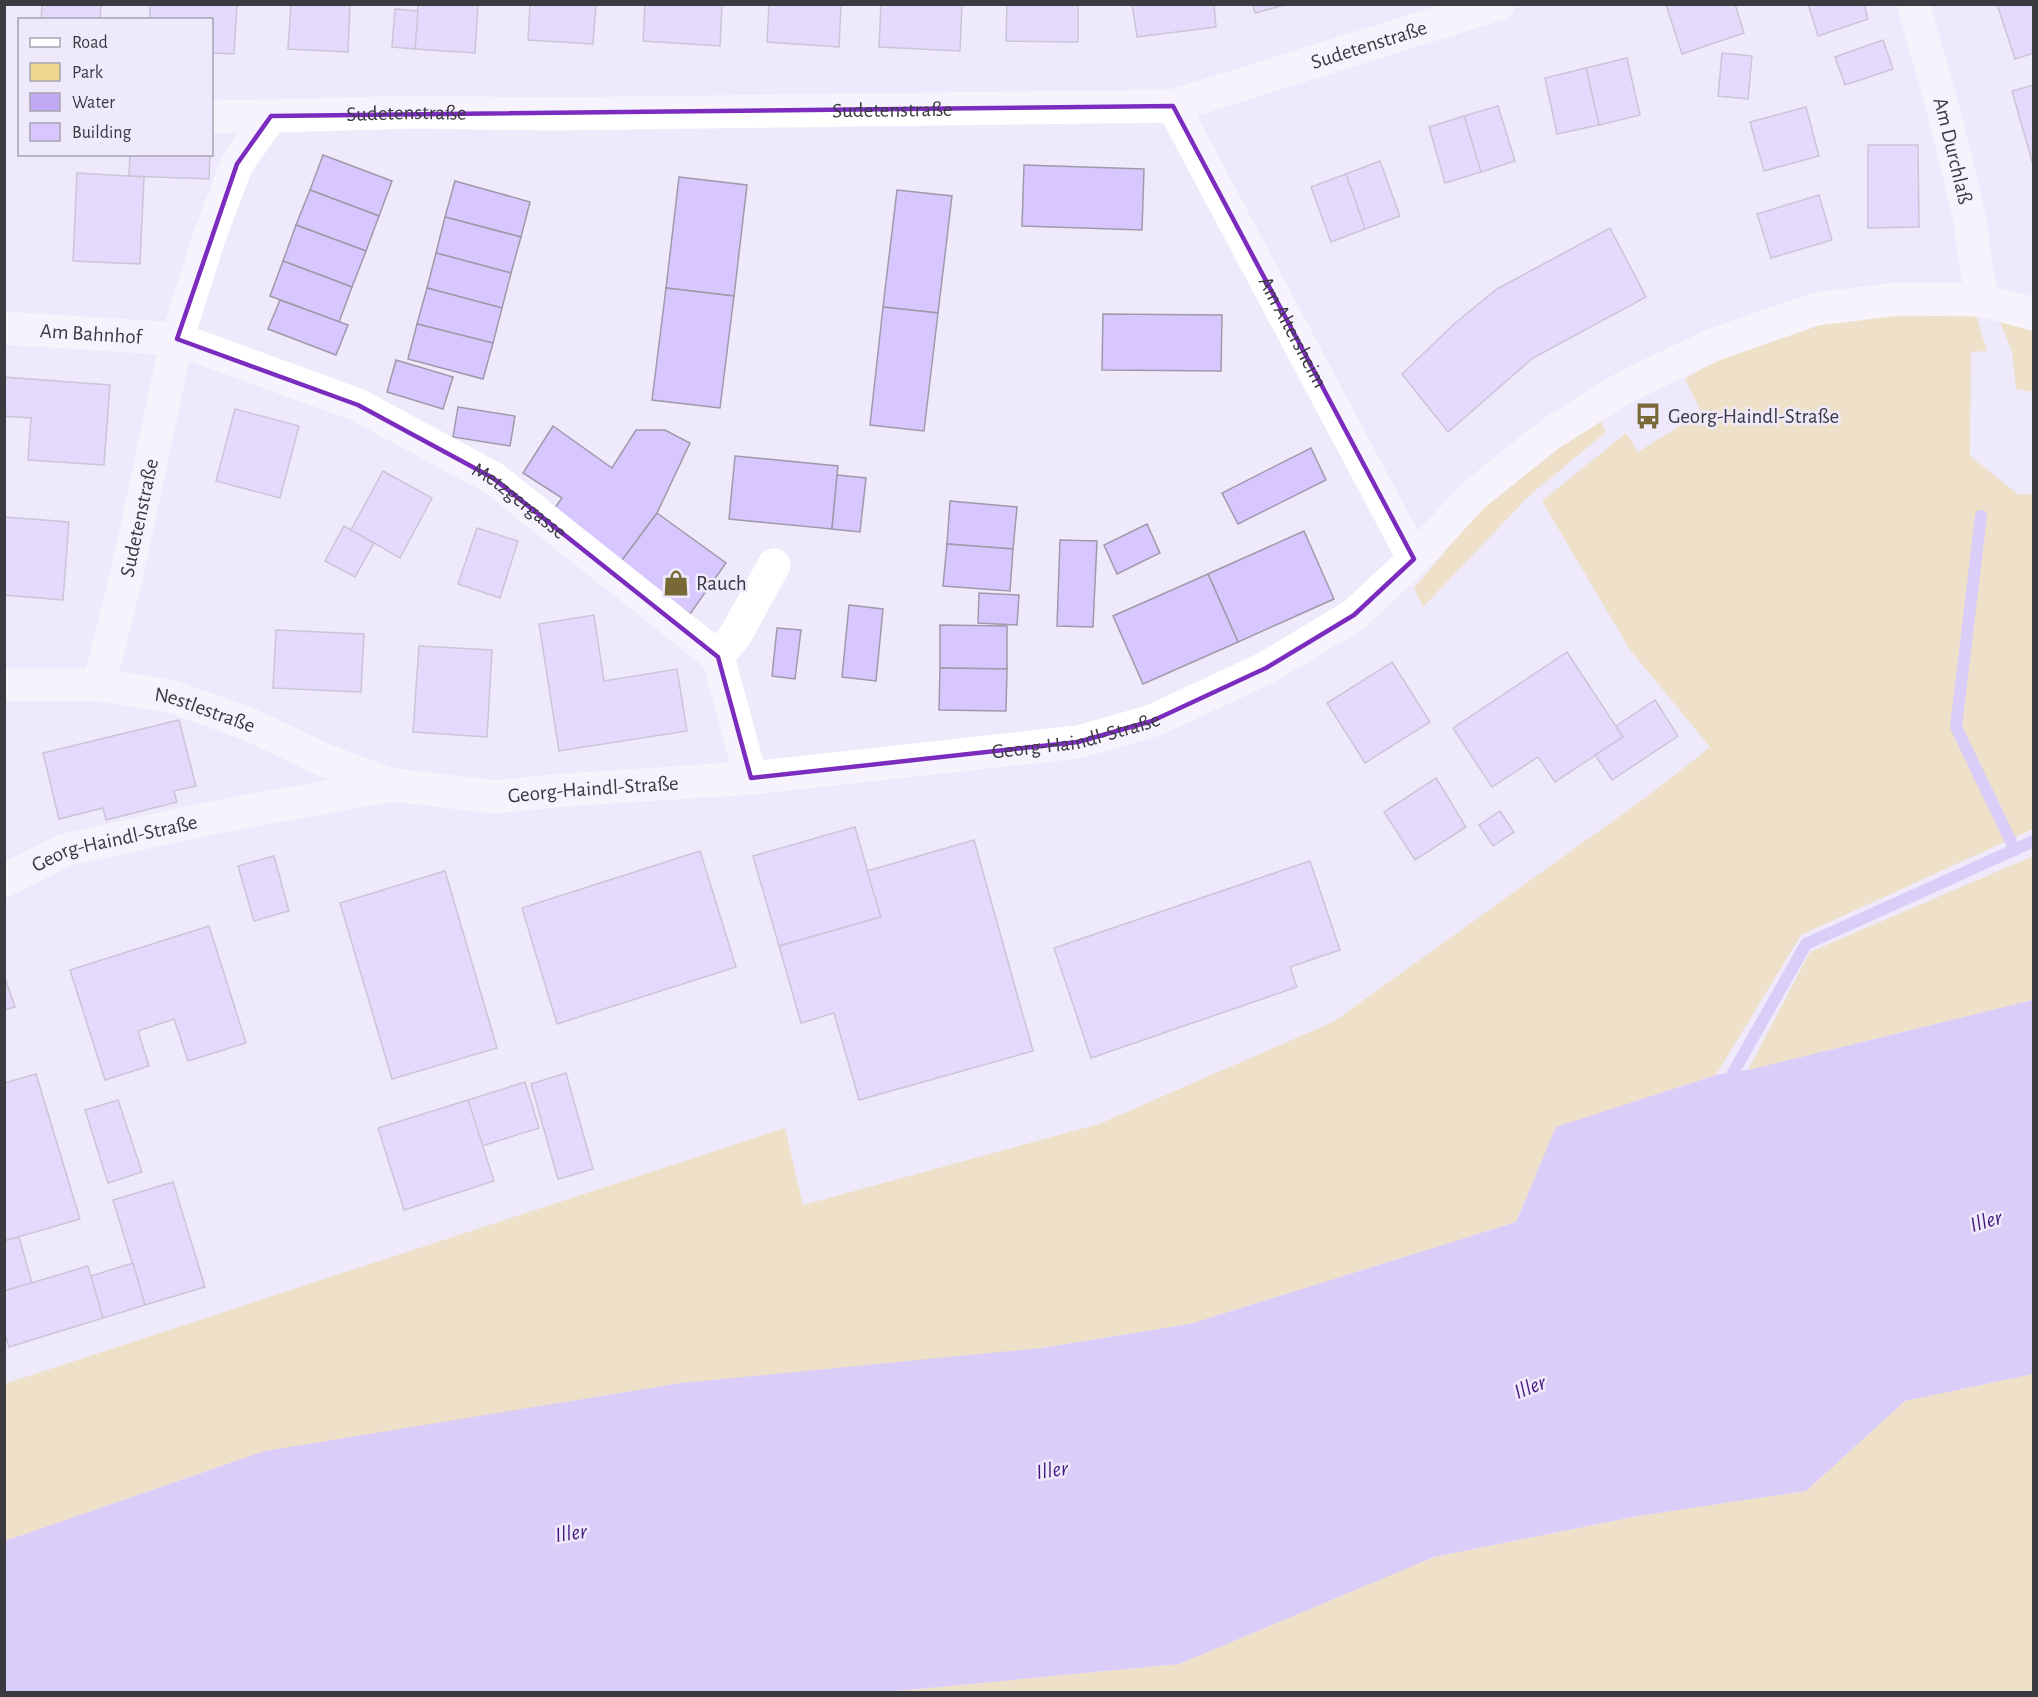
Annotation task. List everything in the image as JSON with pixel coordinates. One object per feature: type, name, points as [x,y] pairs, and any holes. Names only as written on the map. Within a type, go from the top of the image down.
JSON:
[{"type":"street","name":"Sudetenstraße","points":[[213,117],[416,112],[551,114],[1173,105],[1498,4]]},
{"type":"street","name":"Am Durchlaß","points":[[1913,4],[1943,108],[1969,215],[1981,300]]},
{"type":"street","name":"Am Altersheim","points":[[1173,105],[1414,559]]},
{"type":"street","name":"Sudetenstraße","points":[[99,685],[128,569],[177,339],[209,238],[237,164],[271,116]]},
{"type":"street","name":"Georg-Haindl-Straße","points":[[4,880],[65,850],[220,816],[394,786],[495,797],[564,790],[751,778],[1078,742],[1152,721],[1266,668],[1354,615],[1414,559],[1474,495],[1550,434],[1627,386],[1713,345],[1816,309],[1898,299],[1981,300],[2034,314]]},
{"type":"street","name":"Am Bahnhof","points":[[4,328],[177,339]]},
{"type":"street","name":"Metzgergasse","points":[[177,339],[358,405],[493,478],[718,657]]},
{"type":"street","points":[[751,778],[718,657],[736,634],[774,566]]},
{"type":"street","name":"Nestlestraße","points":[[4,685],[99,685],[170,696],[251,725],[324,760],[394,786]]},
{"type":"highlighted area","points":[[1173,106],[1414,559],[1354,615],[1266,668],[1152,721],[1078,742],[751,778],[718,657],[493,478],[358,405],[177,339],[237,164],[271,116]]},
{"type":"green space","points":[[1896,314],[1976,315],[1987,351],[1971,352],[1970,456],[2019,495],[2033,494],[2033,829],[1801,935],[1716,1075],[1556,1127],[1516,1222],[1190,1324],[1041,1348],[265,1451],[5,1541],[4,1384],[785,1128],[803,1205],[1099,1124],[1333,1022],[1645,798],[1710,747],[1630,650],[1542,501],[1626,433],[1638,452],[1701,412],[1685,379],[1715,361],[1814,323]]},
{"type":"green space","points":[[1997,315],[2033,328],[2033,392],[2016,389],[2012,351]]},
{"type":"green space","points":[[1600,420],[1606,432],[1530,495],[1423,607],[1414,588],[1483,507],[1562,446]]},
{"type":"green space","points":[[2033,856],[2033,1000],[1748,1070],[1810,952]]},
{"type":"green space","points":[[2033,1374],[2033,1692],[886,1692],[1179,1664],[1434,1557],[1638,1516],[1806,1491],[1905,1401]]},
{"type":"water","name":"Iller","points":[[2033,1000],[2033,1374],[1905,1401],[1806,1491],[1638,1516],[1434,1557],[1179,1664],[886,1692],[5,1692],[5,1541],[265,1451],[681,1383],[1041,1348],[1190,1324],[1516,1222],[1556,1127],[1716,1075],[1748,1070]]},
{"type":"building","points":[[42,4],[101,4],[100,18],[41,18]]},
{"type":"building","points":[[150,4],[237,4],[234,54],[213,53],[213,18],[150,18]]},
{"type":"building","points":[[291,4],[350,4],[348,52],[288,49]]},
{"type":"building","points":[[418,4],[478,4],[475,53],[415,49]]},
{"type":"building","points":[[530,4],[596,4],[593,44],[528,40]]},
{"type":"building","points":[[645,4],[722,4],[720,46],[643,41]]},
{"type":"building","points":[[769,4],[841,4],[839,47],[767,42]]},
{"type":"building","points":[[881,4],[962,4],[960,51],[879,47]]},
{"type":"building","points":[[1007,4],[1078,4],[1078,42],[1006,41]]},
{"type":"building","points":[[1132,4],[1214,4],[1216,27],[1137,37]]},
{"type":"building","points":[[1253,4],[1288,4],[1255,13]]},
{"type":"building","points":[[1735,4],[1744,33],[1682,54],[1666,5]]},
{"type":"building","points":[[1808,4],[1864,4],[1868,19],[1818,36]]},
{"type":"building","points":[[1997,4],[2034,4],[2034,53],[2015,59]]},
{"type":"building","points":[[395,9],[418,11],[415,49],[392,47]]},
{"type":"building","points":[[1883,40],[1893,69],[1845,85],[1835,57]]},
{"type":"building","points":[[1722,53],[1752,56],[1748,99],[1718,96]]},
{"type":"building","points":[[1627,58],[1640,115],[1599,125],[1586,68]]},
{"type":"building","points":[[1586,68],[1599,125],[1557,134],[1545,78]]},
{"type":"building","points":[[2034,85],[2034,168],[2012,91]]},
{"type":"building","points":[[1498,106],[1515,161],[1481,172],[1464,116]]},
{"type":"building","points":[[1806,107],[1819,156],[1764,171],[1750,122]]},
{"type":"building","points":[[1464,116],[1481,172],[1445,183],[1429,127]]},
{"type":"building","points":[[1868,145],[1918,145],[1919,227],[1868,228]]},
{"type":"building","points":[[323,155],[392,181],[379,216],[310,190]]},
{"type":"building","points":[[130,156],[210,156],[209,179],[129,176]]},
{"type":"building","points":[[1380,161],[1400,216],[1365,229],[1346,174]]},
{"type":"building","points":[[1024,165],[1144,169],[1142,230],[1022,226]]},
{"type":"building","points":[[77,173],[144,177],[140,264],[73,261]]},
{"type":"building","points":[[1346,174],[1365,229],[1331,242],[1311,187]]},
{"type":"building","points":[[679,177],[747,185],[734,296],[666,288]]},
{"type":"building","points":[[455,181],[530,202],[521,237],[445,217]]},
{"type":"building","points":[[310,190],[379,216],[366,251],[296,225]]},
{"type":"building","points":[[897,190],[952,196],[938,313],[883,307]]},
{"type":"building","points":[[1819,195],[1832,240],[1771,258],[1757,214]]},
{"type":"building","points":[[445,217],[521,237],[511,273],[436,253]]},
{"type":"building","points":[[296,225],[366,251],[352,287],[283,261]]},
{"type":"building","points":[[1610,228],[1646,297],[1533,358],[1448,432],[1402,374],[1454,324],[1497,289]]},
{"type":"building","points":[[436,253],[511,273],[502,308],[427,288]]},
{"type":"building","points":[[283,261],[352,287],[339,322],[270,296]]},
{"type":"building","points":[[427,288],[502,308],[493,343],[417,324]]},
{"type":"building","points":[[666,288],[734,296],[720,408],[652,400]]},
{"type":"building","points":[[280,300],[348,325],[336,355],[268,329]]},
{"type":"building","points":[[883,307],[938,313],[924,431],[870,425]]},
{"type":"building","points":[[1103,314],[1222,315],[1221,371],[1102,370]]},
{"type":"building","points":[[417,324],[493,343],[483,379],[408,359]]},
{"type":"building","points":[[396,360],[453,377],[443,409],[387,392]]},
{"type":"building","points":[[4,377],[110,385],[104,465],[28,460],[31,418],[4,416]]},
{"type":"building","points":[[458,407],[515,416],[510,446],[453,437]]},
{"type":"building","points":[[235,409],[299,426],[280,498],[216,481]]},
{"type":"building","points":[[553,426],[612,468],[636,430],[665,430],[690,443],[657,513],[620,563],[552,512],[562,498],[523,473]]},
{"type":"building","points":[[1311,448],[1326,480],[1238,524],[1222,493]]},
{"type":"building","points":[[735,456],[838,466],[832,529],[729,519]]},
{"type":"building","points":[[383,471],[432,498],[400,558],[351,530]]},
{"type":"building","points":[[837,475],[866,478],[860,532],[832,529]]},
{"type":"building","points":[[950,501],[1017,507],[1013,549],[947,544]]},
{"type":"building","points":[[657,513],[726,563],[690,614],[620,563]]},
{"type":"building","points":[[5,517],[69,522],[63,600],[4,595]]},
{"type":"building","points":[[1147,524],[1160,553],[1117,574],[1104,545]]},
{"type":"building","points":[[344,526],[374,543],[355,577],[325,561]]},
{"type":"building","points":[[477,528],[518,541],[500,598],[458,584]]},
{"type":"building","points":[[1304,531],[1334,599],[1238,642],[1208,574]]},
{"type":"building","points":[[1060,540],[1097,541],[1093,627],[1057,626]]},
{"type":"building","points":[[947,544],[1013,549],[1010,591],[943,586]]},
{"type":"building","points":[[1208,574],[1238,642],[1143,684],[1113,616]]},
{"type":"building","points":[[979,593],[1019,595],[1017,625],[978,623]]},
{"type":"building","points":[[849,605],[883,609],[876,681],[842,677]]},
{"type":"building","points":[[594,615],[604,681],[677,669],[687,731],[559,751],[539,624]]},
{"type":"building","points":[[940,625],[1007,626],[1007,669],[940,668]]},
{"type":"building","points":[[777,628],[801,630],[795,679],[772,676]]},
{"type":"building","points":[[276,630],[364,634],[361,692],[273,688]]},
{"type":"building","points":[[419,646],[492,650],[487,737],[413,732]]},
{"type":"building","points":[[1567,652],[1623,737],[1555,782],[1538,757],[1492,787],[1453,728]]},
{"type":"building","points":[[1392,662],[1430,722],[1365,763],[1327,703]]},
{"type":"building","points":[[940,668],[1007,669],[1006,711],[939,710]]},
{"type":"building","points":[[1655,700],[1678,736],[1612,780],[1595,755],[1623,737],[1616,726]]},
{"type":"building","points":[[179,720],[196,786],[174,791],[177,802],[106,820],[103,808],[59,819],[43,753]]},
{"type":"building","points":[[1436,778],[1466,827],[1415,860],[1384,812]]},
{"type":"building","points":[[1500,811],[1514,832],[1493,846],[1479,825]]},
{"type":"building","points":[[855,827],[881,917],[779,946],[753,856]]},
{"type":"building","points":[[974,840],[1033,1051],[859,1100],[834,1013],[801,1023],[779,946],[881,917],[867,871]]},
{"type":"building","points":[[700,851],[736,967],[557,1024],[522,908]]},
{"type":"building","points":[[274,856],[289,911],[254,921],[238,866]]},
{"type":"building","points":[[1310,861],[1340,950],[1290,967],[1297,987],[1091,1058],[1054,948]]},
{"type":"building","points":[[445,871],[497,1048],[392,1079],[340,903]]},
{"type":"building","points":[[209,926],[246,1043],[188,1061],[174,1019],[138,1031],[149,1066],[105,1080],[70,970]]},
{"type":"building","points":[[4,975],[15,1007],[4,1010]]},
{"type":"building","points":[[566,1073],[593,1169],[558,1179],[531,1084]]},
{"type":"building","points":[[36,1074],[80,1219],[4,1241],[4,1083]]},
{"type":"building","points":[[525,1082],[539,1128],[482,1146],[468,1100]]},
{"type":"building","points":[[118,1100],[142,1172],[108,1183],[85,1110]]},
{"type":"building","points":[[468,1100],[494,1181],[404,1210],[378,1128]]},
{"type":"building","points":[[173,1182],[205,1287],[145,1305],[113,1200]]},
{"type":"building","points":[[19,1237],[32,1283],[4,1291],[4,1241]]},
{"type":"building","points":[[133,1263],[145,1305],[103,1318],[91,1276]]},
{"type":"building","points":[[88,1266],[103,1318],[9,1347],[4,1332],[4,1291]]},
{"type":"waterway","points":[[1981,516],[1956,727],[2015,850]]},
{"type":"waterway","points":[[1731,1089],[1733,1073],[1806,944],[2034,841]]},
{"type":"place","name":"Georg-Haindl-Straße","points":[[1648,416]]},
{"type":"place","name":"Rauch","points":[[676,583]]}]
